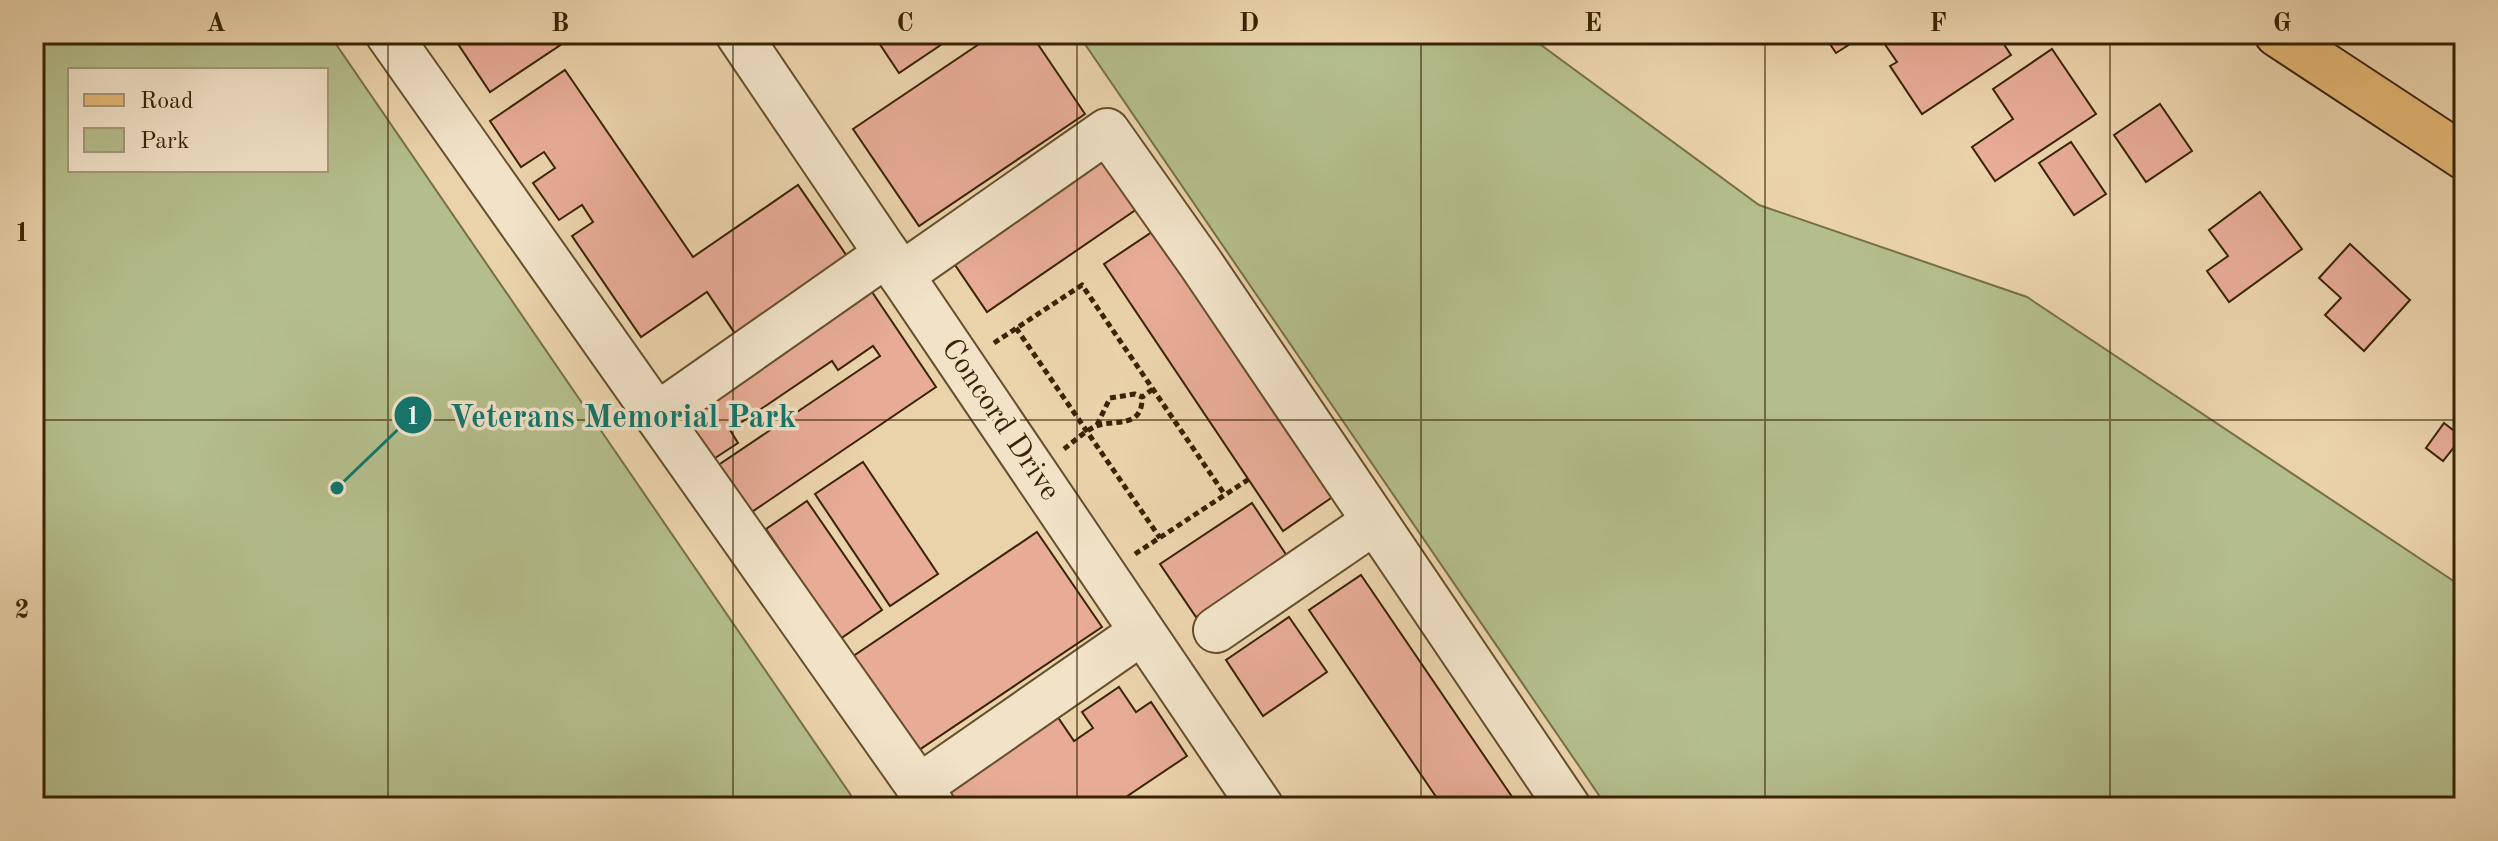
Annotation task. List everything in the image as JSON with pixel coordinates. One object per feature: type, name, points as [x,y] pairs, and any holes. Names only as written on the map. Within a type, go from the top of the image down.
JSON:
[{"type":"main road","points":[[2277,34],[2464,157]]},
{"type":"street","points":[[388,34],[926,797],[1142,632]]},
{"type":"street","name":"Concord Drive","points":[[738,34],[1261,807]]},
{"type":"street","points":[[657,415],[1107,131],[1568,807]]},
{"type":"street","points":[[1216,630],[1374,522]]},
{"type":"path","points":[[961,364],[1082,285],[1225,495]]},
{"type":"path","points":[[1016,328],[1160,538]]},
{"type":"path","points":[[1097,425],[1127,423],[1137,415],[1142,397],[1153,389]]},
{"type":"path","points":[[1087,432],[1097,425],[1110,398],[1135,394],[1142,397]]},
{"type":"path","points":[[1104,575],[1249,479]]},
{"type":"green space","points":[[34,34],[329,34],[859,807],[34,807]]},
{"type":"green space","points":[[1078,34],[1526,34],[1759,205],[2027,297],[2464,588],[2464,807],[1607,807]]},
{"type":"building","points":[[466,34],[577,34],[490,92],[456,41]]},
{"type":"building","points":[[873,34],[957,34],[899,73]]},
{"type":"building","points":[[994,34],[1031,34],[1085,114],[919,226],[853,129]]},
{"type":"building","points":[[1823,34],[1866,34],[1836,53]]},
{"type":"building","points":[[1896,34],[1954,34],[1959,41],[1970,34],[1997,34],[2011,55],[1922,114],[1890,66],[1897,62],[1884,43]]},
{"type":"building","points":[[2052,49],[2096,114],[1995,181],[1972,147],[2013,119],[1993,89]]},
{"type":"building","points":[[565,70],[693,257],[798,185],[849,259],[736,335],[707,292],[641,337],[572,236],[593,222],[582,205],[559,220],[533,183],[555,168],[544,152],[521,167],[490,121]]},
{"type":"building","points":[[2160,104],[2192,151],[2146,182],[2114,135]]},
{"type":"building","points":[[2071,142],[2106,194],[2074,215],[2039,163]]},
{"type":"building","points":[[1101,156],[1137,209],[987,312],[951,259]]},
{"type":"building","points":[[2260,192],[2302,249],[2229,302],[2207,271],[2228,256],[2209,230]]},
{"type":"building","points":[[1155,230],[1334,496],[1283,531],[1104,264]]},
{"type":"building","points":[[2350,244],[2410,300],[2364,351],[2325,315],[2341,298],[2319,278]]},
{"type":"building","points":[[870,289],[936,387],[743,518],[711,470],[880,356],[873,346],[838,370],[832,361],[730,430],[738,443],[706,464],[676,421]]},
{"type":"building","points":[[2444,423],[2462,437],[2443,461],[2426,448]]},
{"type":"building","points":[[863,462],[938,574],[890,606],[815,494]]},
{"type":"building","points":[[807,501],[882,610],[840,639],[766,529]]},
{"type":"building","points":[[1252,503],[1287,556],[1196,617],[1160,564]]},
{"type":"building","points":[[1037,532],[1102,627],[907,758],[843,663]]},
{"type":"building","points":[[1361,575],[1519,807],[1443,807],[1309,610]]},
{"type":"building","points":[[1289,617],[1327,672],[1263,716],[1226,660]]},
{"type":"building","points":[[1119,687],[1136,712],[1151,702],[1187,756],[1111,807],[1043,807],[1038,799],[1026,807],[957,807],[946,791],[1057,716],[1074,741],[1093,728],[1082,712]]},
{"type":"place","name":"Veterans Memorial Park","points":[[337,488]]}]
